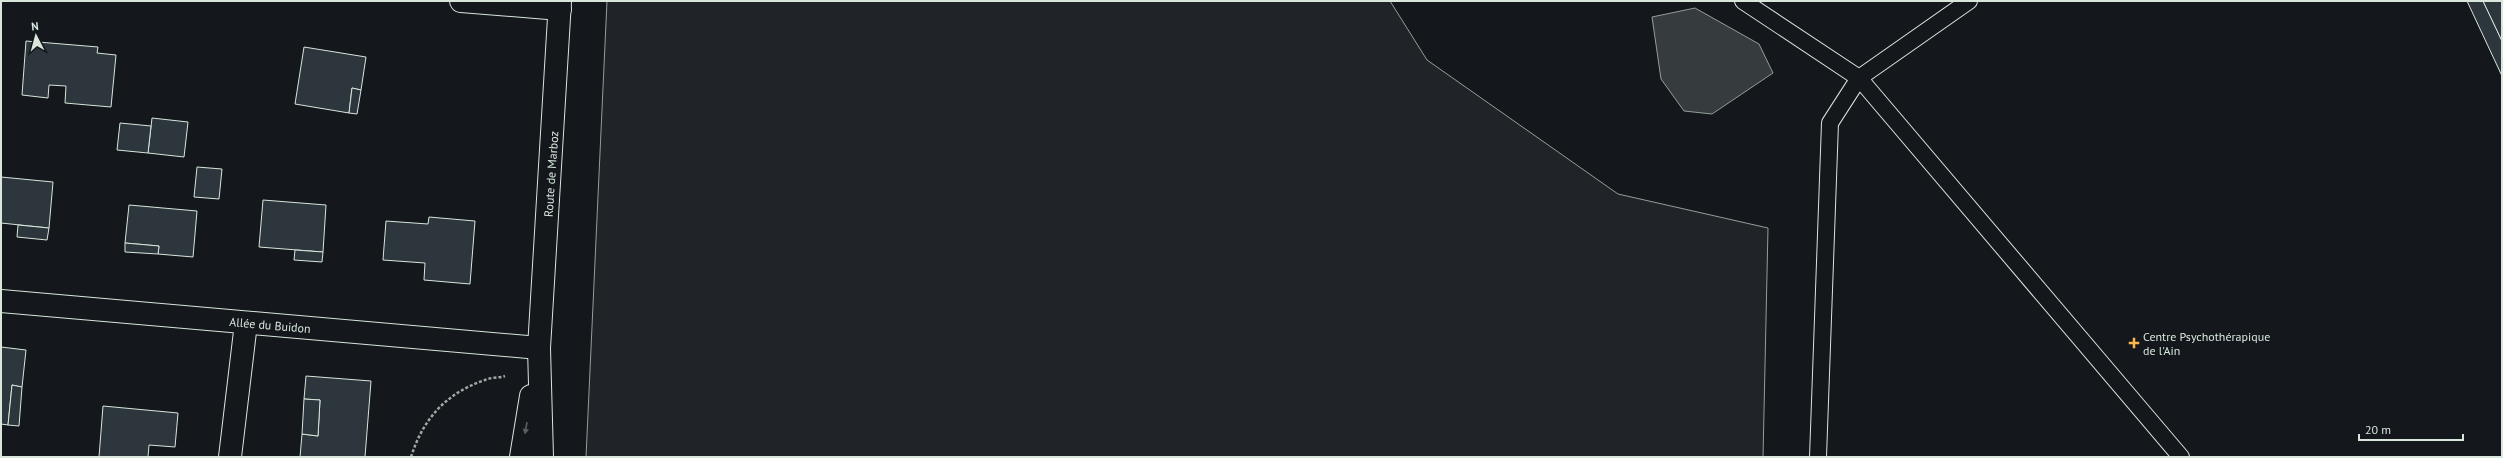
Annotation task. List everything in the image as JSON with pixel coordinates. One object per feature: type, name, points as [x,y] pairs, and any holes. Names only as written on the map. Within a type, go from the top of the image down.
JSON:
[{"type":"street","points":[[461,1],[560,5]]},
{"type":"street","name":"Route de Marboz","points":[[542,457],[539,348],[560,5]]},
{"type":"street","name":"Allée du Buidon","points":[[1,301],[539,348]]},
{"type":"street","points":[[230,457],[246,323]]},
{"type":"street","name":"Route de Marboz","points":[[521,457],[539,348]]},
{"type":"lane","points":[[1743,1],[1860,78],[2181,457]]},
{"type":"lane","points":[[1818,457],[1830,123],[1860,78],[1969,1]]},
{"type":"path","points":[[411,457],[427,419],[465,388],[486,379],[505,376],[517,346]]},
{"type":"shaded area","points":[[607,1],[1390,1],[1427,60],[1618,194],[1768,228],[1763,457],[586,457]]},
{"type":"shaded area","points":[[1695,8],[1759,44],[1773,73],[1712,114],[1684,111],[1661,79],[1652,17]]},
{"type":"building","points":[[2467,1],[2483,1],[2502,41],[2502,76]]},
{"type":"building","points":[[2483,1],[2502,1],[2502,41]]},
{"type":"building","points":[[26,41],[98,47],[97,53],[116,55],[111,107],[65,103],[66,86],[49,85],[48,98],[22,95]]},
{"type":"building","points":[[304,47],[366,57],[361,90],[352,88],[349,113],[295,104]]},
{"type":"building","points":[[352,88],[361,90],[357,114],[349,113]]},
{"type":"building","points":[[152,118],[188,122],[184,157],[148,153]]},
{"type":"building","points":[[120,123],[151,126],[148,153],[117,150]]},
{"type":"building","points":[[197,167],[222,169],[219,199],[194,197]]},
{"type":"building","points":[[1,177],[53,182],[49,228],[1,223]]},
{"type":"building","points":[[263,200],[326,205],[323,252],[259,247]]},
{"type":"building","points":[[129,205],[197,211],[193,257],[158,254],[159,246],[125,243]]},
{"type":"building","points":[[429,217],[475,221],[470,284],[424,280],[425,263],[383,260],[386,221],[428,224]]},
{"type":"building","points":[[18,225],[49,228],[47,240],[17,237]]},
{"type":"building","points":[[125,243],[159,246],[158,254],[125,252]]},
{"type":"building","points":[[295,250],[323,252],[322,262],[294,260]]},
{"type":"building","points":[[1,347],[26,350],[22,387],[12,385],[8,425],[1,424]]},
{"type":"building","points":[[306,376],[371,381],[365,457],[300,457],[302,434],[318,436],[320,400],[304,399]]},
{"type":"building","points":[[12,385],[22,387],[19,426],[8,425]]},
{"type":"building","points":[[304,399],[320,400],[318,436],[302,434]]},
{"type":"building","points":[[103,406],[178,413],[175,447],[149,445],[148,457],[99,457]]},
{"type":"place","name":"Centre Psychothérapique de l'Ain","points":[[2134,343]]}]
